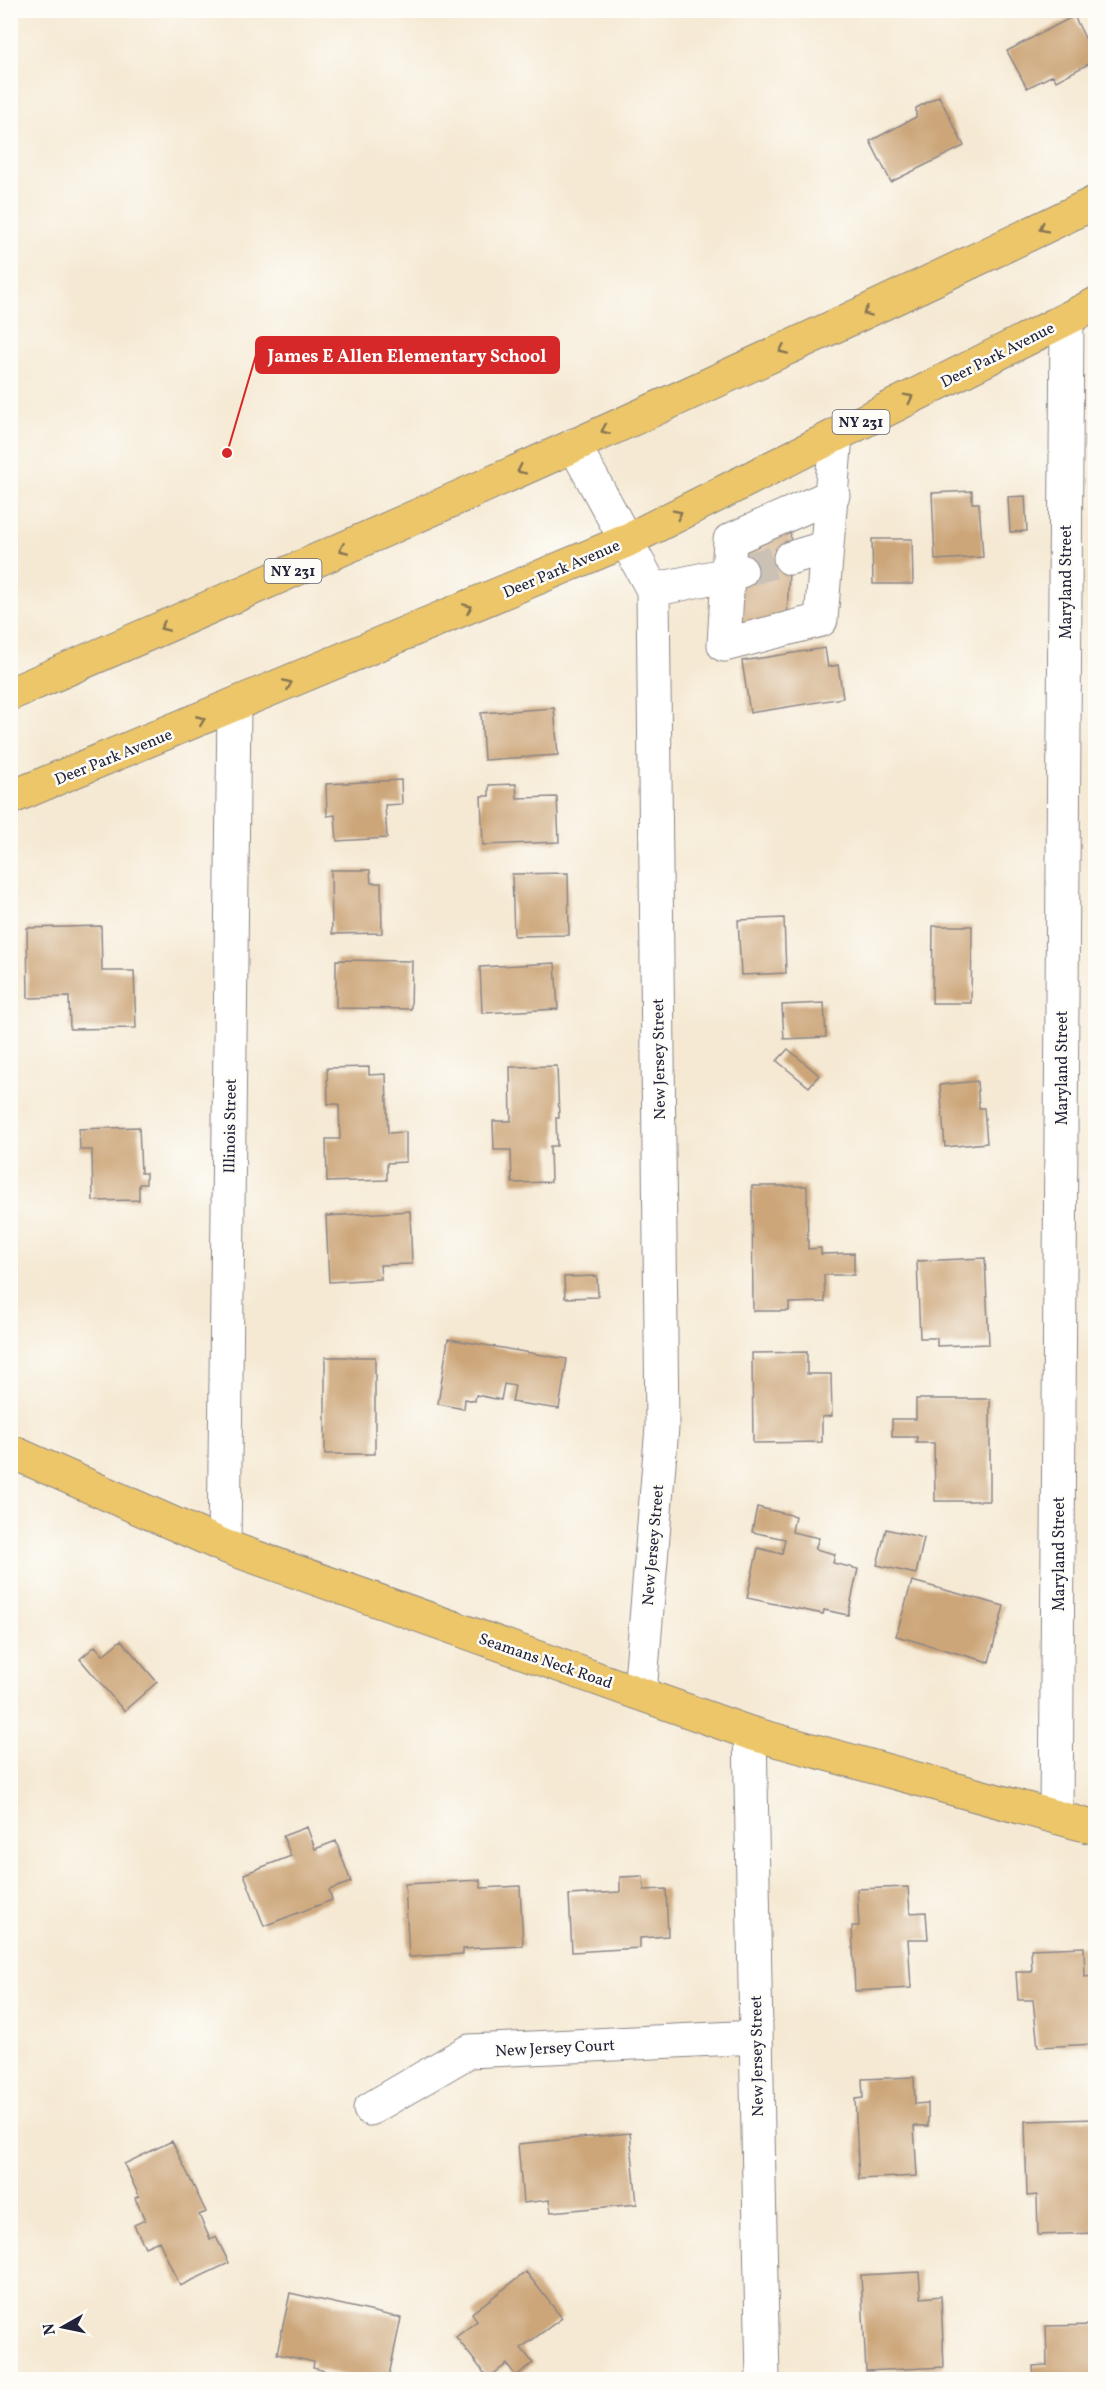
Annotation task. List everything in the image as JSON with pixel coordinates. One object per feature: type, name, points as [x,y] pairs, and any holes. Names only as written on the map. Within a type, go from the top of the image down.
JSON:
[{"type":"main road","name":"NY 231","points":[[10,694],[481,490],[574,445],[891,302],[1095,202]]},
{"type":"main road","name":"Deer Park Avenue","points":[[10,798],[626,541],[1095,304]]},
{"type":"main road","name":"Seamans Neck Road","points":[[10,1451],[224,1546],[750,1733],[1095,1828]]},
{"type":"street","name":"Maryland Street","points":[[1056,1817],[1067,319]]},
{"type":"street","points":[[708,499],[730,540],[735,573],[724,645],[821,620],[833,495],[836,435]]},
{"type":"street","name":"New Jersey Street","points":[[574,445],[653,590],[662,1427],[640,1693]]},
{"type":"street","points":[[730,540],[833,495]]},
{"type":"street","points":[[790,558],[827,547]]},
{"type":"street","points":[[653,590],[735,573]]},
{"type":"street","name":"Illinois Street","points":[[224,1546],[234,706]]},
{"type":"street","name":"New Jersey Street","points":[[750,1733],[763,2379]]},
{"type":"street","name":"New Jersey Court","points":[[370,2109],[469,2051],[756,2037]]},
{"type":"building","points":[[1074,16],[1096,60],[1056,81],[1053,75],[1027,88],[1007,51]]},
{"type":"building","points":[[939,96],[964,146],[891,182],[870,141],[916,117],[916,108]]},
{"type":"building","points":[[972,491],[972,503],[979,503],[983,557],[935,560],[932,493]]},
{"type":"building","points":[[1025,496],[1027,531],[1010,532],[1008,497]]},
{"type":"building","points":[[791,523],[787,617],[737,636],[744,537]]},
{"type":"building","points":[[872,539],[912,539],[913,584],[873,584]]},
{"type":"building","points":[[825,648],[828,667],[838,665],[843,698],[750,713],[742,661]]},
{"type":"building","points":[[554,708],[558,755],[484,760],[481,713]]},
{"type":"building","points":[[401,780],[402,804],[385,805],[387,838],[337,841],[335,815],[327,816],[326,784]]},
{"type":"building","points":[[516,784],[517,798],[557,797],[559,842],[483,845],[481,796],[489,796],[489,785]]},
{"type":"building","points":[[331,870],[370,870],[371,883],[381,883],[382,933],[332,934]]},
{"type":"building","points":[[568,873],[569,935],[514,936],[512,874]]},
{"type":"building","points":[[784,918],[786,973],[741,975],[738,920]]},
{"type":"building","points":[[101,926],[102,971],[134,971],[136,1028],[70,1029],[69,997],[28,998],[27,928]]},
{"type":"building","points":[[933,926],[972,926],[971,1003],[932,1003]]},
{"type":"building","points":[[336,960],[412,961],[411,1009],[336,1008]]},
{"type":"building","points":[[555,963],[558,1009],[482,1013],[480,967]]},
{"type":"building","points":[[824,1003],[826,1037],[784,1039],[782,1005]]},
{"type":"building","points":[[788,1049],[819,1075],[809,1087],[777,1061]]},
{"type":"building","points":[[557,1066],[559,1118],[556,1118],[557,1146],[550,1146],[551,1182],[512,1183],[511,1150],[494,1150],[493,1121],[511,1121],[510,1067]]},
{"type":"building","points":[[369,1067],[369,1075],[386,1074],[388,1133],[406,1132],[406,1162],[387,1163],[387,1180],[327,1182],[326,1139],[340,1139],[339,1104],[328,1104],[327,1068]]},
{"type":"building","points":[[977,1081],[979,1108],[984,1108],[987,1143],[945,1147],[940,1085]]},
{"type":"building","points":[[139,1127],[141,1173],[146,1173],[146,1184],[139,1184],[139,1200],[93,1201],[92,1150],[80,1150],[79,1129]]},
{"type":"building","points":[[752,1186],[807,1186],[808,1249],[821,1248],[821,1254],[854,1253],[854,1275],[824,1275],[825,1302],[789,1303],[789,1311],[753,1311]]},
{"type":"building","points":[[410,1211],[412,1264],[380,1265],[381,1279],[329,1282],[326,1216]]},
{"type":"building","points":[[985,1258],[989,1344],[937,1346],[937,1338],[920,1338],[917,1261]]},
{"type":"building","points":[[597,1276],[598,1297],[565,1298],[564,1277]]},
{"type":"building","points":[[448,1339],[567,1359],[559,1409],[512,1402],[515,1386],[504,1384],[501,1400],[476,1395],[475,1401],[465,1399],[464,1409],[438,1404]]},
{"type":"building","points":[[807,1352],[807,1374],[831,1374],[832,1416],[822,1417],[822,1442],[753,1443],[752,1353]]},
{"type":"building","points":[[325,1357],[375,1357],[375,1454],[325,1454]]},
{"type":"building","points":[[916,1399],[990,1399],[990,1501],[935,1501],[934,1443],[916,1443],[917,1437],[892,1437],[892,1419],[916,1419]]},
{"type":"building","points":[[757,1507],[795,1516],[792,1532],[819,1538],[815,1549],[835,1554],[833,1563],[858,1569],[848,1615],[824,1610],[823,1614],[747,1598],[758,1548],[782,1554],[785,1539],[752,1532]]},
{"type":"building","points":[[886,1529],[924,1538],[916,1574],[877,1565]]},
{"type":"building","points":[[912,1581],[1004,1606],[989,1662],[896,1636]]},
{"type":"building","points":[[121,1640],[157,1682],[124,1711],[80,1659],[95,1646],[103,1655]]},
{"type":"building","points":[[307,1827],[315,1849],[336,1841],[351,1882],[329,1890],[332,1900],[264,1926],[244,1874],[291,1856],[283,1836]]},
{"type":"building","points":[[643,1876],[644,1890],[666,1889],[668,1936],[640,1938],[640,1948],[572,1952],[569,1895],[620,1892],[620,1877]]},
{"type":"building","points":[[480,1880],[481,1888],[520,1886],[523,1946],[463,1949],[463,1954],[409,1957],[405,1884]]},
{"type":"building","points":[[908,1887],[910,1913],[926,1912],[928,1939],[908,1939],[911,1988],[855,1991],[852,1926],[859,1926],[857,1889]]},
{"type":"building","points":[[1084,1947],[1085,1977],[1093,1976],[1095,2044],[1038,2047],[1033,2000],[1018,2000],[1016,1972],[1032,1972],[1031,1949]]},
{"type":"building","points":[[914,2077],[915,2104],[928,2103],[928,2126],[914,2126],[917,2176],[859,2179],[855,2099],[863,2098],[862,2079]]},
{"type":"building","points":[[1096,2119],[1095,2233],[1038,2235],[1037,2195],[1027,2196],[1025,2121]]},
{"type":"building","points":[[630,2133],[637,2204],[551,2212],[549,2200],[523,2203],[518,2144]]},
{"type":"building","points":[[172,2141],[206,2212],[199,2215],[210,2239],[216,2237],[229,2263],[180,2286],[159,2241],[145,2247],[134,2225],[145,2220],[135,2198],[139,2196],[124,2164]]},
{"type":"building","points":[[526,2272],[562,2318],[521,2348],[533,2363],[516,2376],[507,2364],[488,2378],[456,2337],[477,2321],[472,2313]]},
{"type":"building","points":[[919,2272],[921,2298],[941,2296],[944,2367],[866,2371],[861,2275]]},
{"type":"building","points":[[290,2293],[401,2318],[388,2380],[363,2380],[313,2368],[314,2362],[277,2354]]},
{"type":"building","points":[[1096,2325],[1096,2380],[1034,2380],[1033,2366],[1047,2365],[1046,2326]]},
{"type":"tunnel","points":[[741,571],[790,558]]},
{"type":"place","name":"James E Allen Elementary School","points":[[227,453]]}]
